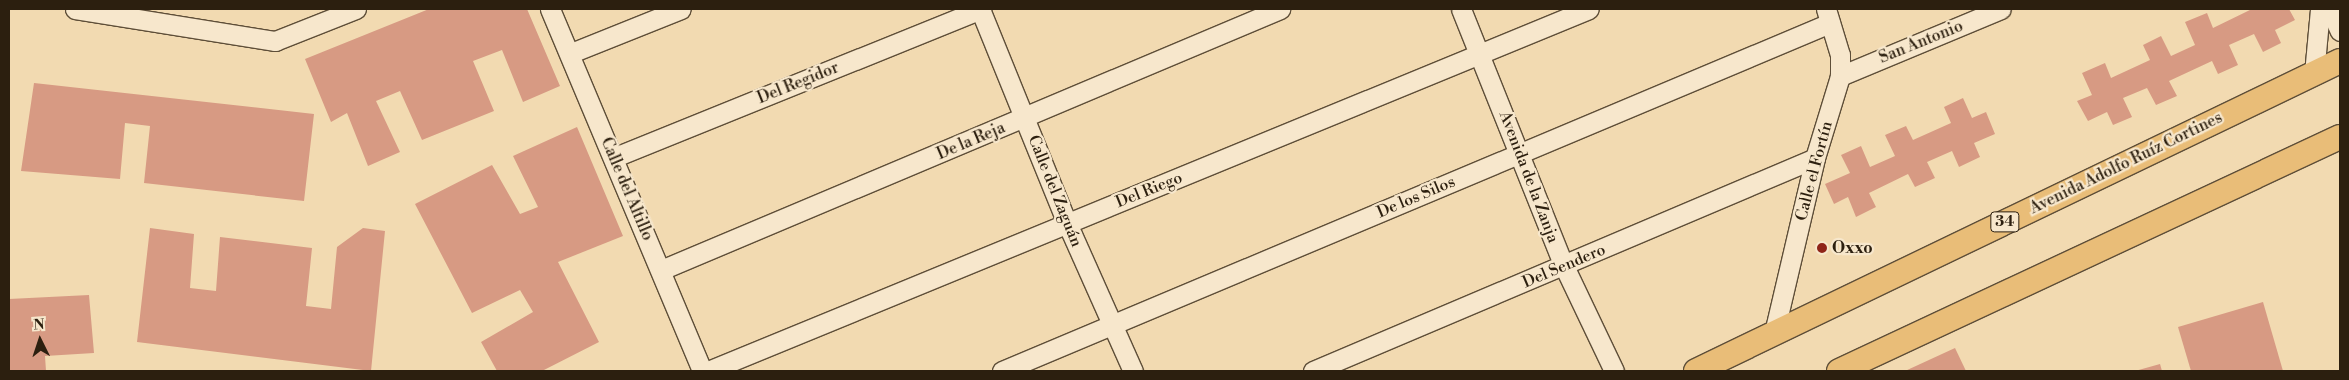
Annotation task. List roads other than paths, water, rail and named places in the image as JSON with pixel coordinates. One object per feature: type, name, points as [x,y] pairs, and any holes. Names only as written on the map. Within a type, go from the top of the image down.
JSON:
[{"type":"main road","name":"Avenida Adolfo Ruíz Cortines","points":[[1696,371],[2340,61]]},
{"type":"main road","points":[[1839,371],[2340,137]]},
{"type":"street","points":[[76,9],[274,41],[356,9]]},
{"type":"street","name":"Calle del Altillo","points":[[550,9],[571,53],[615,157],[702,371]]},
{"type":"street","points":[[571,53],[681,9]]},
{"type":"street","name":"Calle del Zaguán","points":[[980,9],[1026,118],[1067,224],[1114,324],[1133,371]]},
{"type":"street","name":"Del Regidor","points":[[615,157],[980,9]]},
{"type":"street","name":"De la Reja","points":[[660,270],[1026,118],[1280,9]]},
{"type":"street","name":"Avenida de la Zanja","points":[[1461,9],[1482,55],[1564,266],[1614,371]]},
{"type":"street","name":"Del Riego","points":[[708,371],[1482,55],[1589,9]]},
{"type":"street","name":"San Antonio","points":[[1840,76],[2001,9]]},
{"type":"street","points":[[2314,74],[2320,9]]},
{"type":"street","points":[[2330,9],[2340,31]]},
{"type":"street","name":"Calle el Fortín","points":[[1774,334],[1815,158],[1840,76],[1840,55],[1828,16]]},
{"type":"street","name":"De los Silos","points":[[1002,371],[1520,154],[1828,16]]},
{"type":"street","name":"Del Sendero","points":[[1313,371],[1815,158]]},
{"type":"place","name":"Oxxo","points":[[1822,248]]}]
